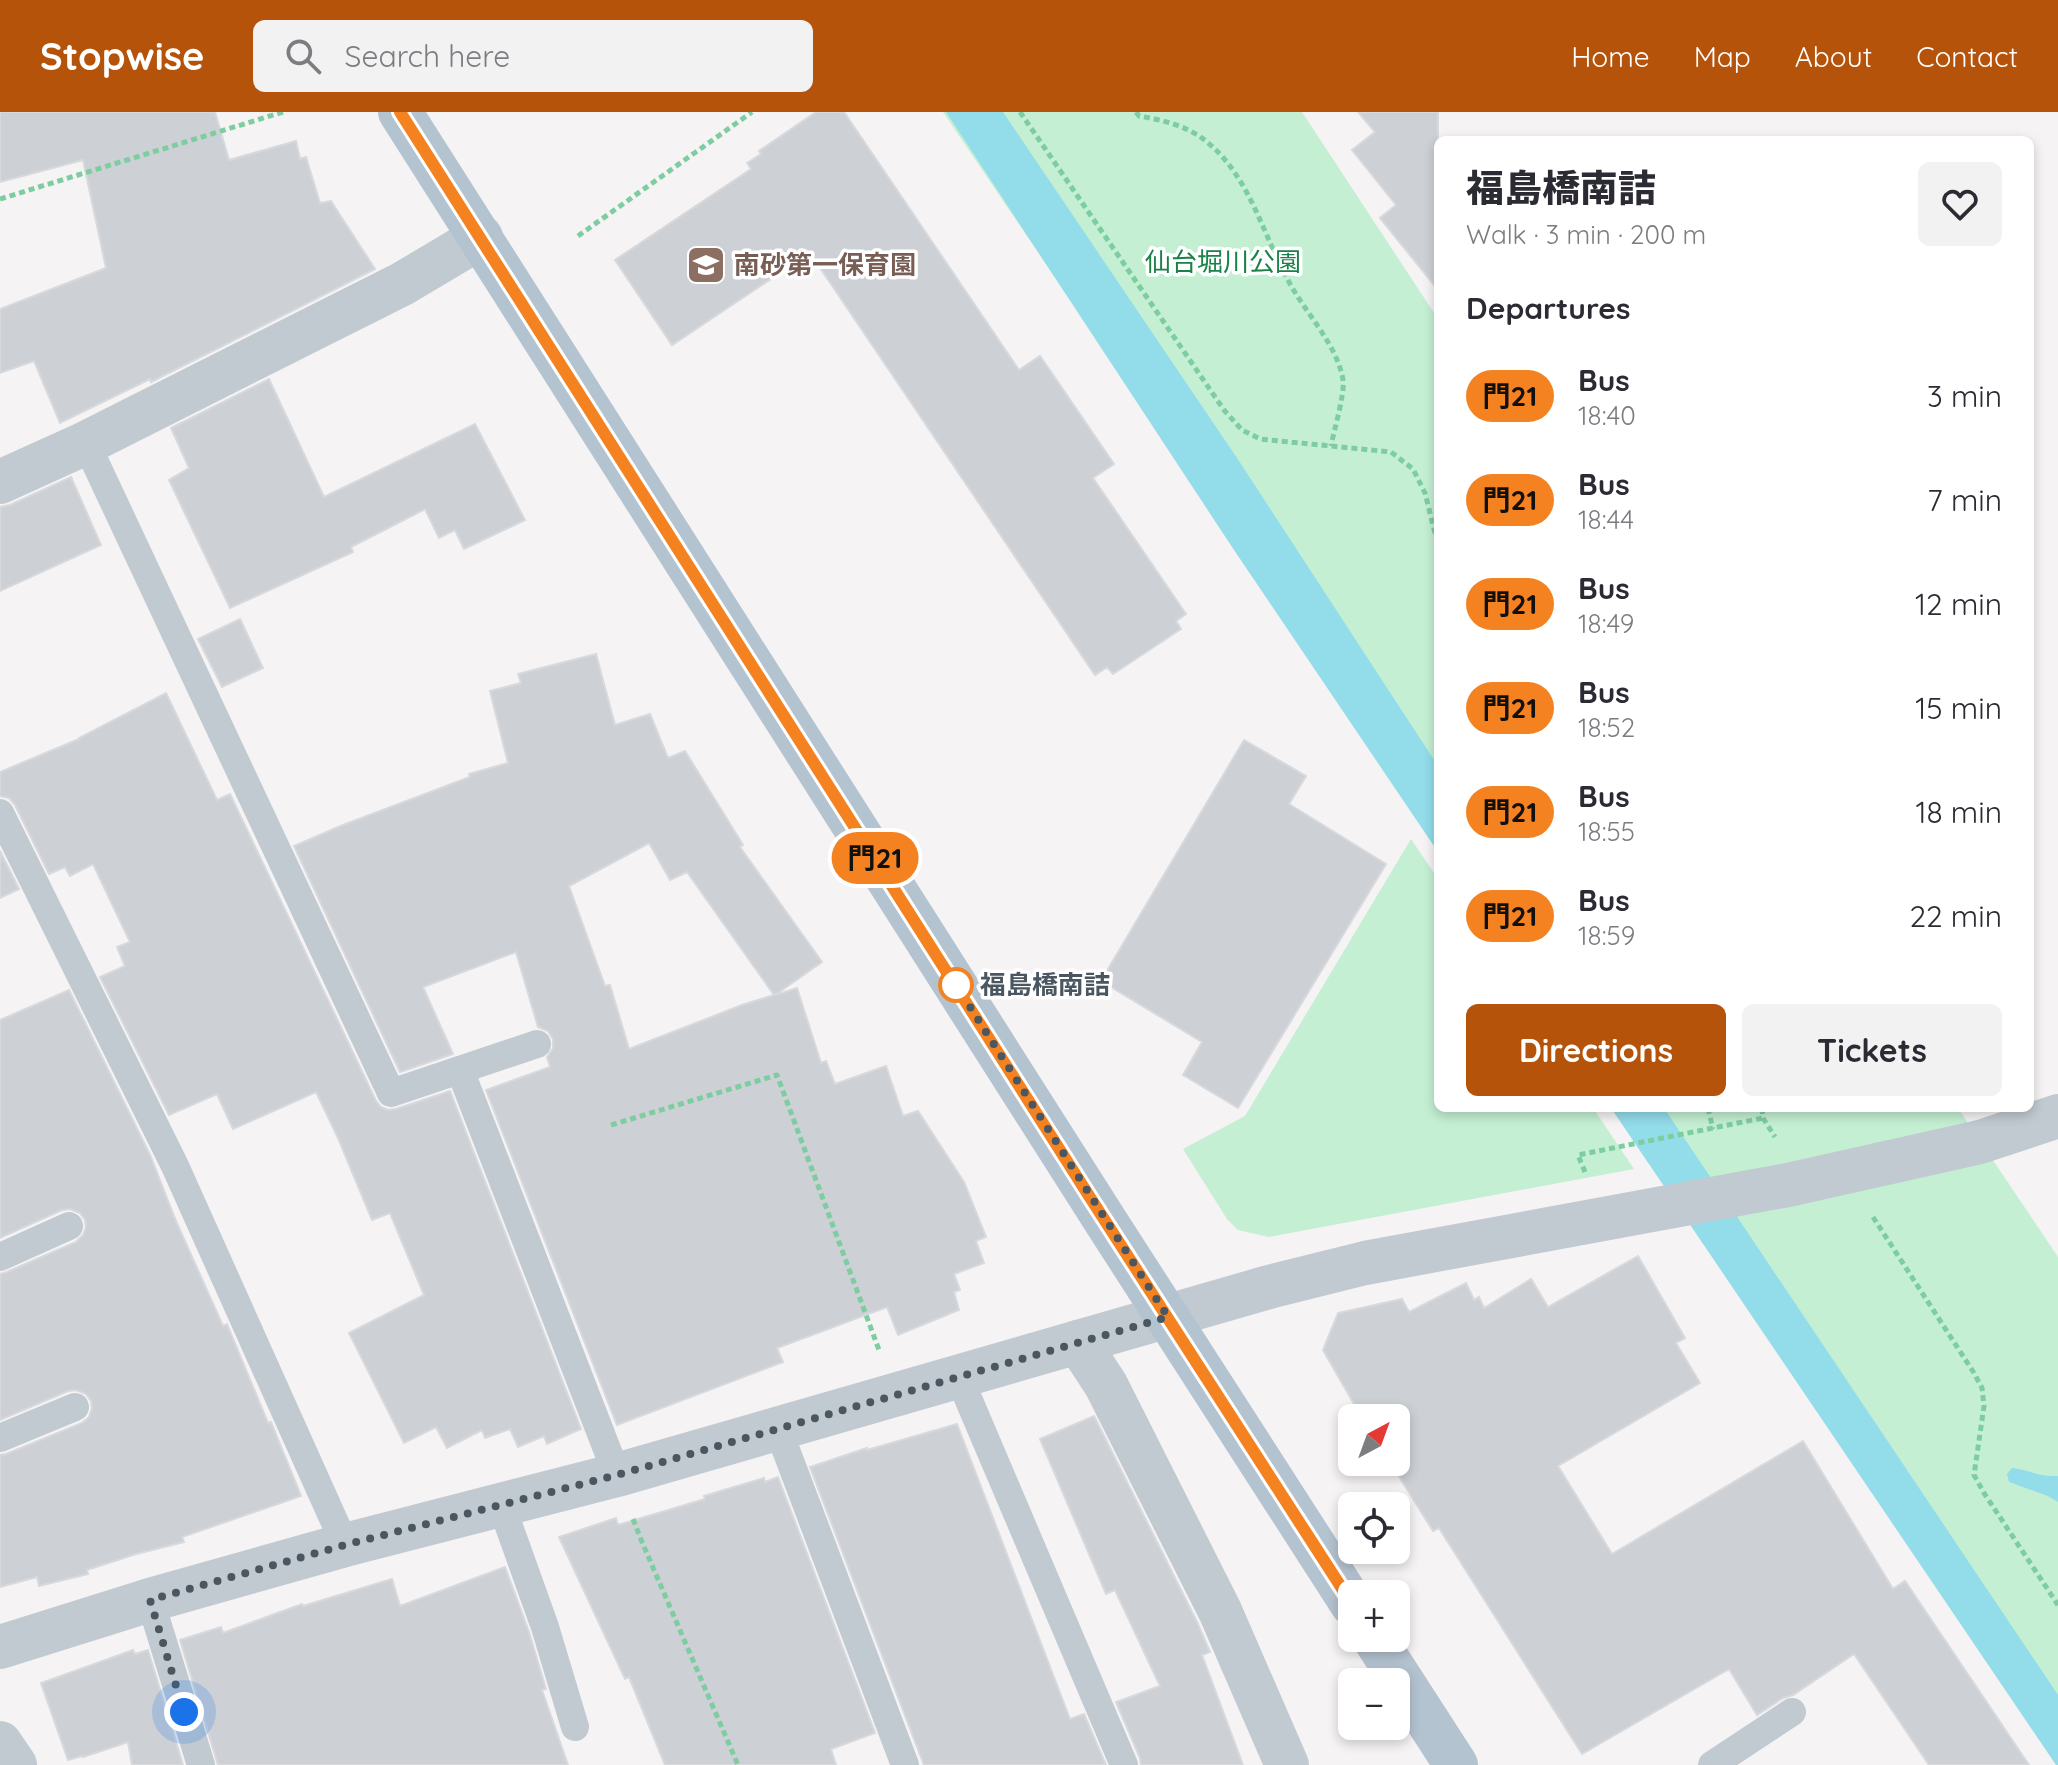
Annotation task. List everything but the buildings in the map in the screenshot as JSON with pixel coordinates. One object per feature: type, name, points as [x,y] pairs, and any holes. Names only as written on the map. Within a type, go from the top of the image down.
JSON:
[{"type":"main road","points":[[400,112],[1338,1582]]},
{"type":"main road","points":[[1383,1652],[1456,1765]]},
{"type":"street","points":[[0,482],[86,443],[402,284],[481,237]]},
{"type":"street","points":[[0,1647],[150,1600],[345,1545],[617,1475],[1269,1287],[1365,1263],[1788,1185],[1980,1142],[2058,1116]]},
{"type":"street","points":[[1078,1342],[1106,1385],[1220,1611],[1287,1765]]},
{"type":"street","points":[[0,1743],[15,1765]]},
{"type":"lane","points":[[86,443],[391,1093],[537,1044]]},
{"type":"lane","points":[[0,813],[175,1166],[345,1545]]},
{"type":"lane","points":[[460,1070],[617,1475]]},
{"type":"lane","points":[[0,1257],[69,1226]]},
{"type":"lane","points":[[959,1377],[1124,1765]]},
{"type":"lane","points":[[0,1438],[75,1407]]},
{"type":"lane","points":[[778,1429],[905,1765]]},
{"type":"lane","points":[[501,1504],[545,1627],[575,1727]]},
{"type":"lane","points":[[150,1600],[201,1765]]},
{"type":"lane","points":[[1712,1765],[1792,1712]]},
{"type":"path","points":[[0,199],[283,112]]},
{"type":"path","points":[[578,236],[752,112]]},
{"type":"path","points":[[1020,112],[1224,410],[1242,430],[1260,439],[1391,452],[1413,469],[1425,493],[1434,529]]},
{"type":"path","points":[[1136,112],[1139,116],[1169,121],[1206,141],[1239,178],[1288,281],[1324,336],[1344,382],[1331,446]]},
{"type":"path","points":[[611,1125],[777,1075],[895,1395]]},
{"type":"path","points":[[1709,1112],[1713,1129]]},
{"type":"path","points":[[1762,1112],[1777,1140]]},
{"type":"path","points":[[1588,1180],[1578,1155],[1763,1118]]},
{"type":"path","points":[[1868,1209],[1982,1388],[1984,1406],[1974,1475],[2058,1605]]},
{"type":"path","points":[[617,1475],[642,1542],[738,1765]]},
{"type":"green space","name":"仙台堀川公園","points":[[943,112],[1302,112],[1434,313],[1434,838]]},
{"type":"green space","points":[[1411,839],[1434,873],[1434,1112],[1596,1112],[1634,1169],[1269,1237],[1238,1230],[1227,1219],[1183,1149],[1245,1116]]},
{"type":"green space","points":[[1619,1112],[1961,1112],[2058,1257],[2058,1765]]},
{"type":"water","points":[[946,112],[1003,112],[1239,461],[1434,760],[1434,846],[1232,547]]},
{"type":"water","points":[[1614,1112],[1667,1112],[2058,1695],[2056,1765]]},
{"type":"water","points":[[2012,1468],[2058,1476],[2058,1502],[2009,1482],[2007,1474]]},
{"type":"bus line","name":"門21","points":[[400,112],[1338,1582]]},
{"type":"place","name":"南砂第一保育園","points":[[706,265]]},
{"type":"place","name":"福島橋南詰","points":[[956,985]]},
{"type":"route","points":[[184,1712],[150,1600],[345,1545],[617,1475],[1168,1317],[956,985]]}]
